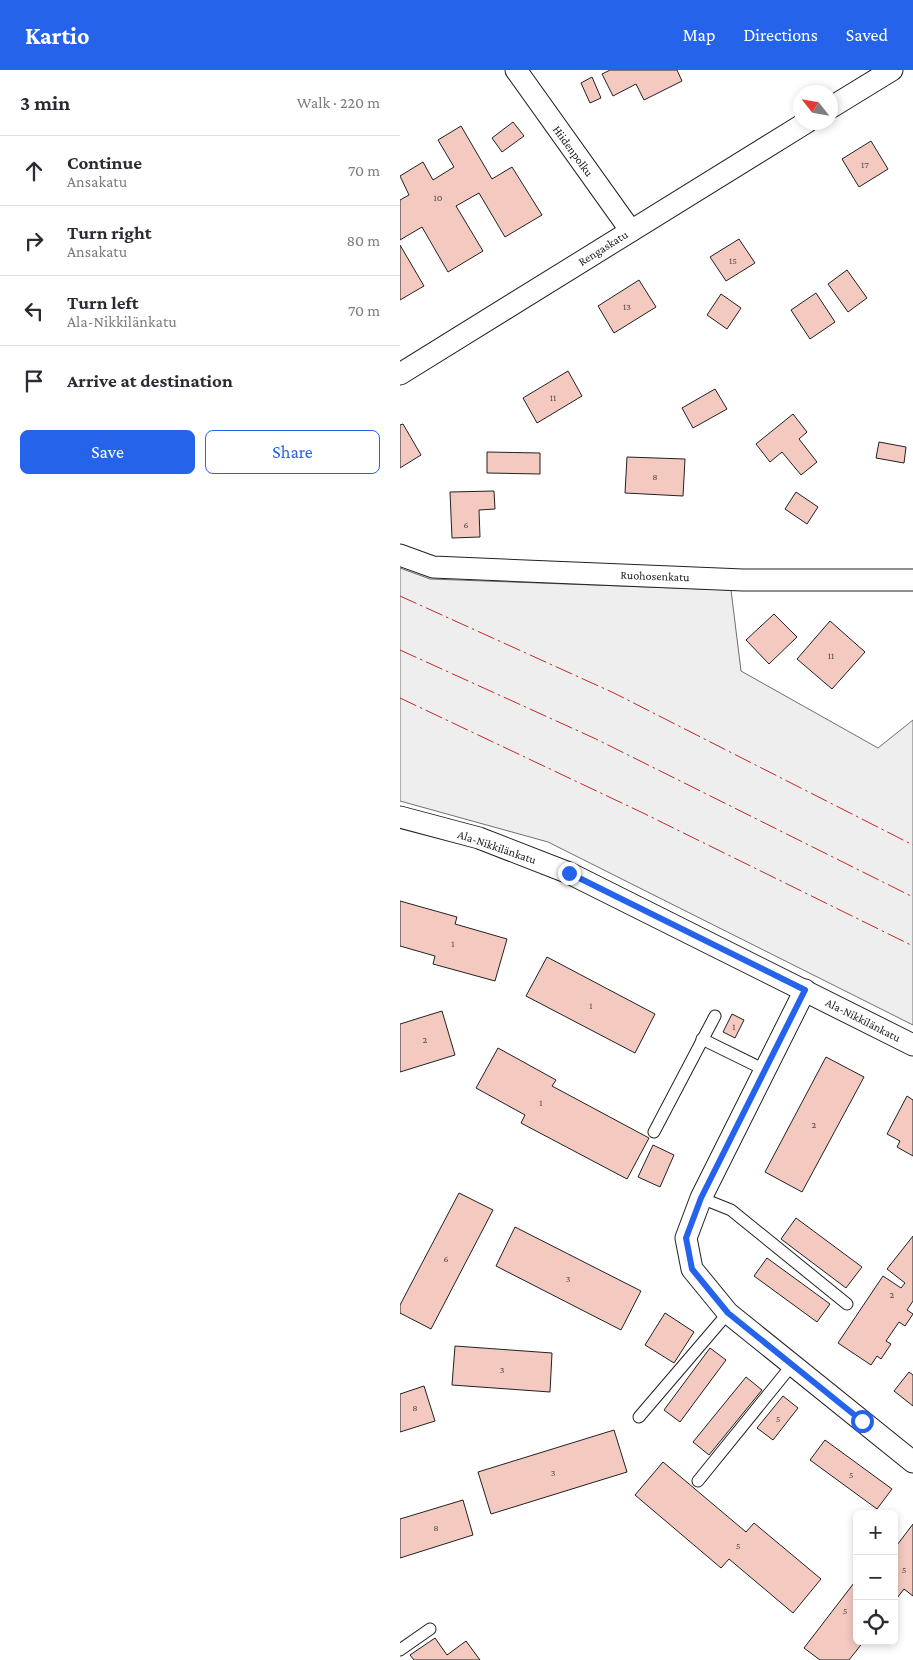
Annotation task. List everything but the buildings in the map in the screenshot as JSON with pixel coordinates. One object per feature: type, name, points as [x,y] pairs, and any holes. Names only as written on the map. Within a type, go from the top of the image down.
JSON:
[{"type":"street","name":"Hiidenpolku","points":[[516,70],[631,231]]},
{"type":"street","points":[[838,103],[892,70]]},
{"type":"street","name":"Rengaskatu","points":[[400,374],[794,130]]},
{"type":"street","name":"Ruohosenkatu","points":[[400,555],[433,567],[743,580],[913,580]]},
{"type":"street","name":"Ala-Nikkilänkatu","points":[[400,817],[479,838],[569,873],[913,1045]]},
{"type":"street","points":[[805,990],[701,1198],[686,1238],[692,1269],[728,1313],[913,1462]]},
{"type":"lane","points":[[654,1132],[715,1016]]},
{"type":"lane","points":[[702,1039],[765,1070]]},
{"type":"lane","points":[[701,1198],[731,1210],[847,1304]]},
{"type":"lane","points":[[639,1417],[728,1313]]},
{"type":"lane","points":[[698,1481],[792,1365]]},
{"type":"lane","points":[[400,1650],[430,1629]]},
{"type":"shaded area","points":[[400,568],[430,579],[731,590],[741,671],[878,748],[913,720],[913,1025],[548,842],[400,801]]},
{"type":"power","points":[[400,596],[614,693],[913,845]]},
{"type":"power","points":[[400,650],[596,739],[913,897]]},
{"type":"power","points":[[400,698],[643,813],[913,946]]},
{"type":"route","points":[[569,873],[805,990],[701,1198],[686,1238],[692,1269],[728,1313],[862,1421]]}]
